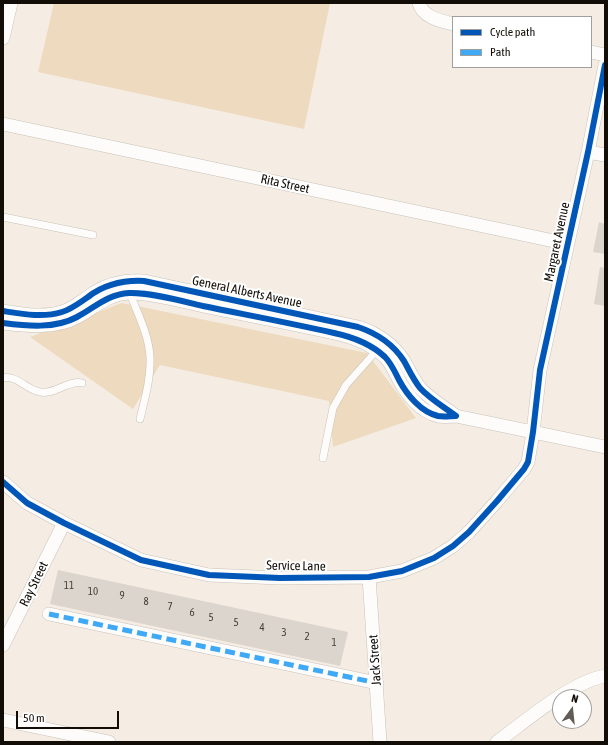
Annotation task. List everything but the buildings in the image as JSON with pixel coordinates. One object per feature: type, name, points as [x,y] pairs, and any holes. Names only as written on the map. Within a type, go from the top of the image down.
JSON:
[{"type":"street","points":[[3,38],[11,3]]},
{"type":"street","points":[[419,3],[425,13],[434,18],[452,24]]},
{"type":"street","points":[[592,52],[605,55]]},
{"type":"street","name":"Margaret Avenue","points":[[533,428],[540,370],[588,152],[605,65]]},
{"type":"street","name":"Rita Street","points":[[3,124],[568,244]]},
{"type":"street","points":[[588,152],[605,155]]},
{"type":"street","name":"General Alberts Avenue","points":[[3,311],[43,315],[61,312],[74,308],[90,295],[105,287],[127,287],[145,294],[237,307],[349,336],[370,345],[381,346],[385,357],[393,367],[406,392],[418,404],[438,416],[456,416],[533,428],[605,447]]},
{"type":"street","name":"General Alberts Avenue","points":[[3,323],[37,325],[67,322],[105,299],[120,294],[127,287]]},
{"type":"street","name":"Service Lane","points":[[3,482],[27,503],[140,560],[209,575],[280,578],[369,577],[402,571],[434,558],[453,546],[469,532],[498,501],[524,469],[528,462],[533,428]]},
{"type":"street","name":"Ray Street","points":[[3,645],[64,523]]},
{"type":"street","name":"Jack Street","points":[[369,577],[380,742]]},
{"type":"street","points":[[49,614],[377,683]]},
{"type":"street","points":[[497,742],[560,695],[582,684],[605,676]]},
{"type":"street","points":[[3,720],[109,742]]},
{"type":"lane","points":[[3,217],[93,235]]},
{"type":"lane","points":[[127,287],[143,329],[150,356],[148,384],[140,418]]},
{"type":"lane","points":[[323,458],[333,408],[346,386],[381,346]]},
{"type":"lane","points":[[3,378],[15,379],[35,391],[42,393],[51,392],[76,382],[82,383]]},
{"type":"shaded area","points":[[54,3],[330,3],[304,129],[38,72]]},
{"type":"shaded area","points":[[122,303],[367,353],[416,418],[333,447],[329,401],[160,365],[133,409],[30,337]]},
{"type":"marked path","points":[[49,614],[377,683]]},
{"type":"cycle path","points":[[3,482],[27,503],[64,523],[141,560],[209,575],[280,578],[369,577],[402,571],[434,558],[453,546],[469,532],[497,501],[524,469],[528,462],[540,370],[588,152],[605,65]]},
{"type":"cycle path","points":[[3,311],[32,315],[55,314],[75,306],[94,293],[108,286],[129,281],[144,281],[358,327],[378,336],[395,349],[420,388],[456,416],[438,416],[420,407],[406,391],[387,359],[379,352],[361,341],[348,336],[166,297],[137,293],[121,294],[102,302],[77,317],[60,323],[41,326],[3,323]]}]
